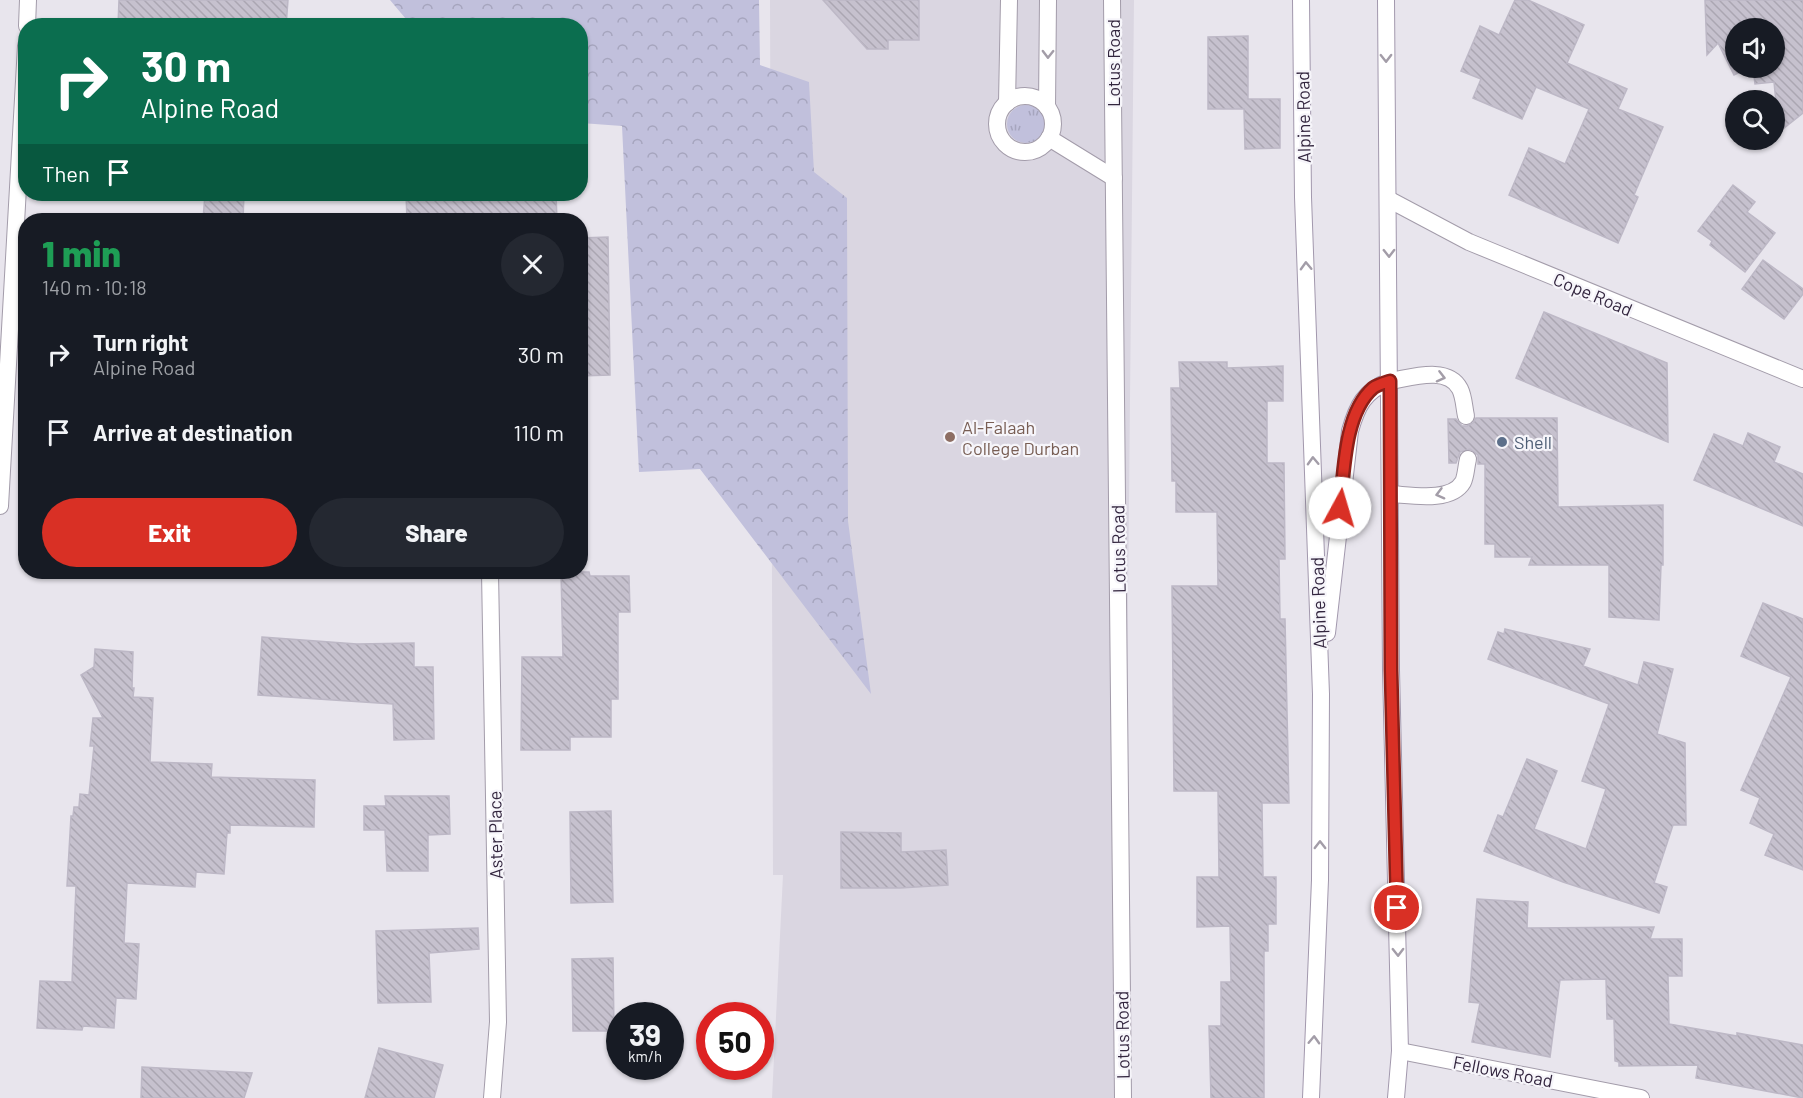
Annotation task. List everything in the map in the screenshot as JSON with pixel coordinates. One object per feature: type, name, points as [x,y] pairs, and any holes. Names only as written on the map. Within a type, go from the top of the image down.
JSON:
[{"type":"street","points":[[27,18],[28,0]]},
{"type":"street","points":[[1007,103],[1009,0]]},
{"type":"street","points":[[1047,107],[1048,0]]},
{"type":"street","name":"Lotus Road","points":[[1112,0],[1123,1098]]},
{"type":"street","name":"Alpine Road","points":[[1301,0],[1304,197],[1321,694],[1320,880],[1311,1098]]},
{"type":"street","points":[[1386,0],[1391,670],[1400,1051],[1396,1098]]},
{"type":"street","points":[[1028,96],[1039,100],[1047,107],[1052,117],[1053,128],[1049,138],[1042,146],[1032,152],[1021,152],[1002,141],[996,121],[1000,110],[1007,103],[1017,97],[1028,96]]},
{"type":"street","points":[[1049,138],[1114,178]]},
{"type":"street","points":[[0,506],[18,188]]},
{"type":"street","name":"Cope Road","points":[[1388,199],[1469,242],[1803,379]]},
{"type":"street","points":[[1321,694],[1350,431],[1355,415],[1364,398],[1374,387],[1390,381],[1432,374],[1444,376],[1454,381],[1460,388],[1466,416]]},
{"type":"street","points":[[1391,494],[1431,497],[1448,493],[1464,481],[1468,459]]},
{"type":"street","name":"Aster Place","points":[[490,579],[498,1022],[492,1098]]},
{"type":"street","name":"Fellows Road","points":[[1400,1051],[1641,1098]]},
{"type":"shaded area","name":"Al-Falaah College Durban","points":[[770,0],[1134,0],[1123,1098],[772,1098],[783,875],[773,875]]},
{"type":"green space","points":[[390,0],[759,0],[760,65],[809,82],[814,172],[847,198],[848,521],[871,694],[700,469],[639,472],[622,126],[588,124],[588,18],[405,18]]},
{"type":"green space","points":[[1026,105],[1039,111],[1045,124],[1039,137],[1026,143],[1013,137],[1007,124],[1013,111]]},
{"type":"building","points":[[119,0],[288,0],[287,18],[118,18]]},
{"type":"building","points":[[823,0],[919,0],[919,40],[888,40],[888,49],[867,49]]},
{"type":"building","points":[[1515,0],[1528,0],[1584,25],[1567,63],[1627,89],[1618,109],[1663,127],[1634,195],[1638,197],[1618,243],[1509,195],[1529,148],[1565,164],[1589,109],[1536,87],[1522,119],[1473,98],[1481,79],[1461,71],[1480,26],[1499,35]]},
{"type":"building","points":[[1705,0],[1803,0],[1803,113],[1785,127],[1785,90],[1775,90],[1774,82],[1755,84],[1754,78],[1785,78],[1785,18],[1725,18],[1725,57],[1718,43],[1707,55]]},
{"type":"building","points":[[1248,36],[1248,99],[1280,99],[1280,148],[1245,149],[1244,109],[1208,109],[1208,37]]},
{"type":"building","points":[[1733,185],[1755,202],[1747,212],[1775,233],[1745,272],[1710,245],[1712,241],[1698,231]]},
{"type":"building","points":[[204,201],[244,201],[243,213],[204,213]]},
{"type":"building","points":[[406,201],[556,201],[557,213],[407,213]]},
{"type":"building","points":[[608,237],[610,375],[588,376],[588,238]]},
{"type":"building","points":[[1763,260],[1803,289],[1803,294],[1784,319],[1742,289]]},
{"type":"building","points":[[1544,312],[1667,363],[1668,442],[1516,378]]},
{"type":"building","points":[[1179,362],[1227,362],[1227,368],[1283,366],[1283,401],[1267,401],[1267,463],[1284,463],[1285,559],[1279,559],[1280,619],[1285,619],[1289,803],[1262,803],[1263,877],[1276,877],[1276,924],[1268,924],[1268,951],[1264,951],[1264,1098],[1211,1098],[1209,1026],[1221,1026],[1221,982],[1231,982],[1230,926],[1197,927],[1197,877],[1219,877],[1218,791],[1174,791],[1172,586],[1218,586],[1217,512],[1176,512],[1176,481],[1172,481],[1171,388],[1180,388]]},
{"type":"building","points":[[1476,418],[1557,418],[1558,507],[1663,505],[1663,565],[1661,565],[1659,620],[1609,617],[1609,565],[1529,565],[1532,557],[1495,557],[1495,544],[1485,544],[1485,464],[1478,464],[1478,455],[1470,449],[1460,452],[1456,463],[1449,463],[1448,419],[1456,419],[1462,426],[1467,426]]},
{"type":"building","points":[[1748,433],[1780,447],[1774,462],[1803,474],[1803,526],[1694,480],[1714,434],[1743,446]]},
{"type":"building","points":[[588,572],[590,576],[629,576],[630,612],[618,612],[618,699],[611,699],[611,737],[570,737],[570,750],[521,750],[522,657],[563,657],[561,579],[588,579]]},
{"type":"building","points":[[1763,603],[1803,619],[1803,870],[1765,855],[1774,834],[1750,823],[1760,798],[1741,790],[1791,677],[1741,656]]},
{"type":"building","points":[[1505,629],[1590,649],[1583,666],[1638,685],[1644,662],[1673,669],[1657,734],[1685,743],[1686,825],[1673,825],[1654,883],[1667,887],[1659,913],[1563,882],[1484,851],[1498,815],[1503,817],[1527,759],[1557,771],[1534,829],[1586,849],[1606,789],[1582,781],[1609,704],[1488,659],[1498,632],[1504,634]]},
{"type":"building","points":[[262,637],[357,644],[414,643],[414,667],[433,667],[434,739],[394,740],[393,704],[258,695]]},
{"type":"building","points":[[95,649],[133,652],[133,697],[153,698],[150,762],[212,764],[211,777],[315,780],[314,827],[230,825],[230,833],[227,833],[224,874],[196,872],[195,887],[127,883],[124,943],[139,944],[136,999],[116,998],[114,1028],[83,1026],[82,1030],[37,1028],[40,981],[72,982],[76,886],[67,886],[71,816],[73,816],[74,807],[79,807],[80,794],[89,795],[94,746],[90,746],[93,718],[103,718],[81,675],[94,667]]},
{"type":"building","points":[[385,796],[449,796],[450,834],[428,835],[428,871],[387,871],[385,830],[364,830],[364,806],[386,806]]},
{"type":"building","points":[[611,811],[613,902],[571,903],[570,812]]},
{"type":"building","points":[[841,832],[901,833],[901,852],[946,850],[948,885],[841,888]]},
{"type":"building","points":[[1477,899],[1528,902],[1527,928],[1654,927],[1650,939],[1682,939],[1682,976],[1668,976],[1669,1024],[1803,1045],[1803,1098],[1696,1078],[1698,1065],[1619,1066],[1619,1062],[1615,1061],[1614,1019],[1607,1019],[1606,979],[1560,980],[1550,1057],[1472,1042],[1480,1003],[1469,1002]]},
{"type":"building","points":[[478,928],[479,949],[429,953],[431,1002],[378,1003],[376,931]]},
{"type":"building","points":[[613,958],[614,1002],[606,1002],[606,1031],[573,1031],[572,959]]},
{"type":"building","points":[[379,1048],[443,1065],[434,1098],[365,1098]]},
{"type":"building","points":[[142,1067],[252,1073],[244,1098],[141,1098]]},
{"type":"place","name":"Al-Falaah College Durban","points":[[950,437]]},
{"type":"place","name":"Shell","points":[[1502,442]]},
{"type":"route","points":[[1340,508],[1350,431],[1355,415],[1364,398],[1374,387],[1390,381],[1391,670],[1397,908]]}]
